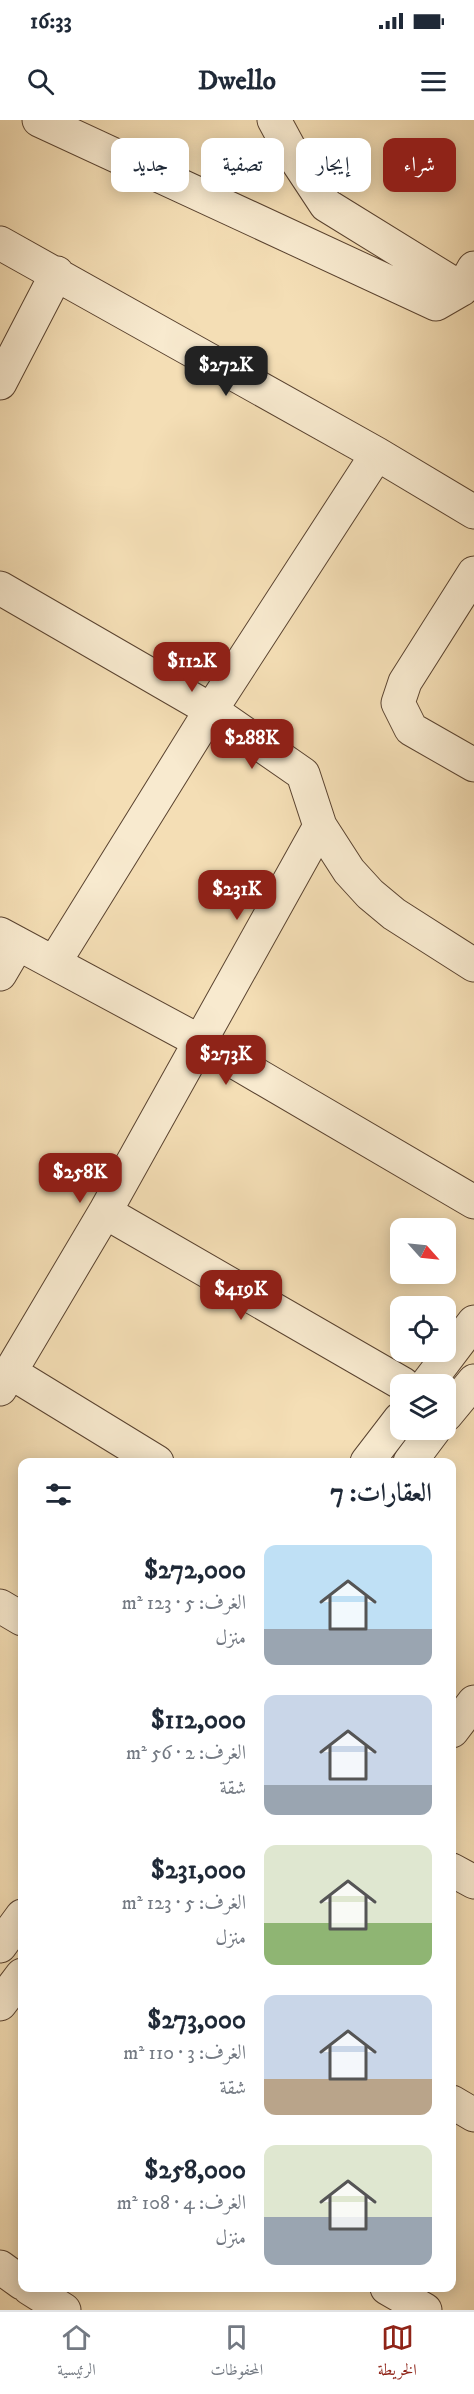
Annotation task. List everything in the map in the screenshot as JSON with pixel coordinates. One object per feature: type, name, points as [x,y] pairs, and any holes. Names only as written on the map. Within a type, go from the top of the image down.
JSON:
[{"type":"street","points":[[39,120],[436,304],[468,279],[326,205],[293,155],[274,120]]},
{"type":"street","points":[[0,243],[377,453],[474,512]]},
{"type":"street","points":[[4,366],[57,273]]},
{"type":"street","points":[[54,963],[211,710],[377,453]]},
{"type":"street","points":[[474,573],[405,681],[398,703],[411,729],[474,765]]},
{"type":"street","points":[[0,588],[211,710],[303,774],[320,826],[349,871],[370,894],[394,914],[474,965]]},
{"type":"street","points":[[150,1458],[5,1380],[105,1212],[320,826]]},
{"type":"street","points":[[0,974],[9,940],[199,1041],[474,1202]]},
{"type":"street","points":[[105,1212],[390,1376]]},
{"type":"street","points":[[435,1374],[474,1322]]},
{"type":"street","points":[[456,1403],[474,1381]]},
{"type":"street","points":[[370,1458],[390,1432]]},
{"type":"street","points":[[413,1458],[426,1440]]},
{"type":"street","points":[[0,1606],[18,1617]]},
{"type":"street","points":[[456,1726],[474,1702]]},
{"type":"street","points":[[456,1872],[474,1882]]},
{"type":"street","points":[[0,1946],[18,1921]]},
{"type":"street","points":[[0,2004],[18,1980]]},
{"type":"street","points":[[456,2104],[474,2115]]},
{"type":"street","points":[[0,2267],[18,2278]]},
{"type":"street","points":[[394,2292],[425,2310]]}]
